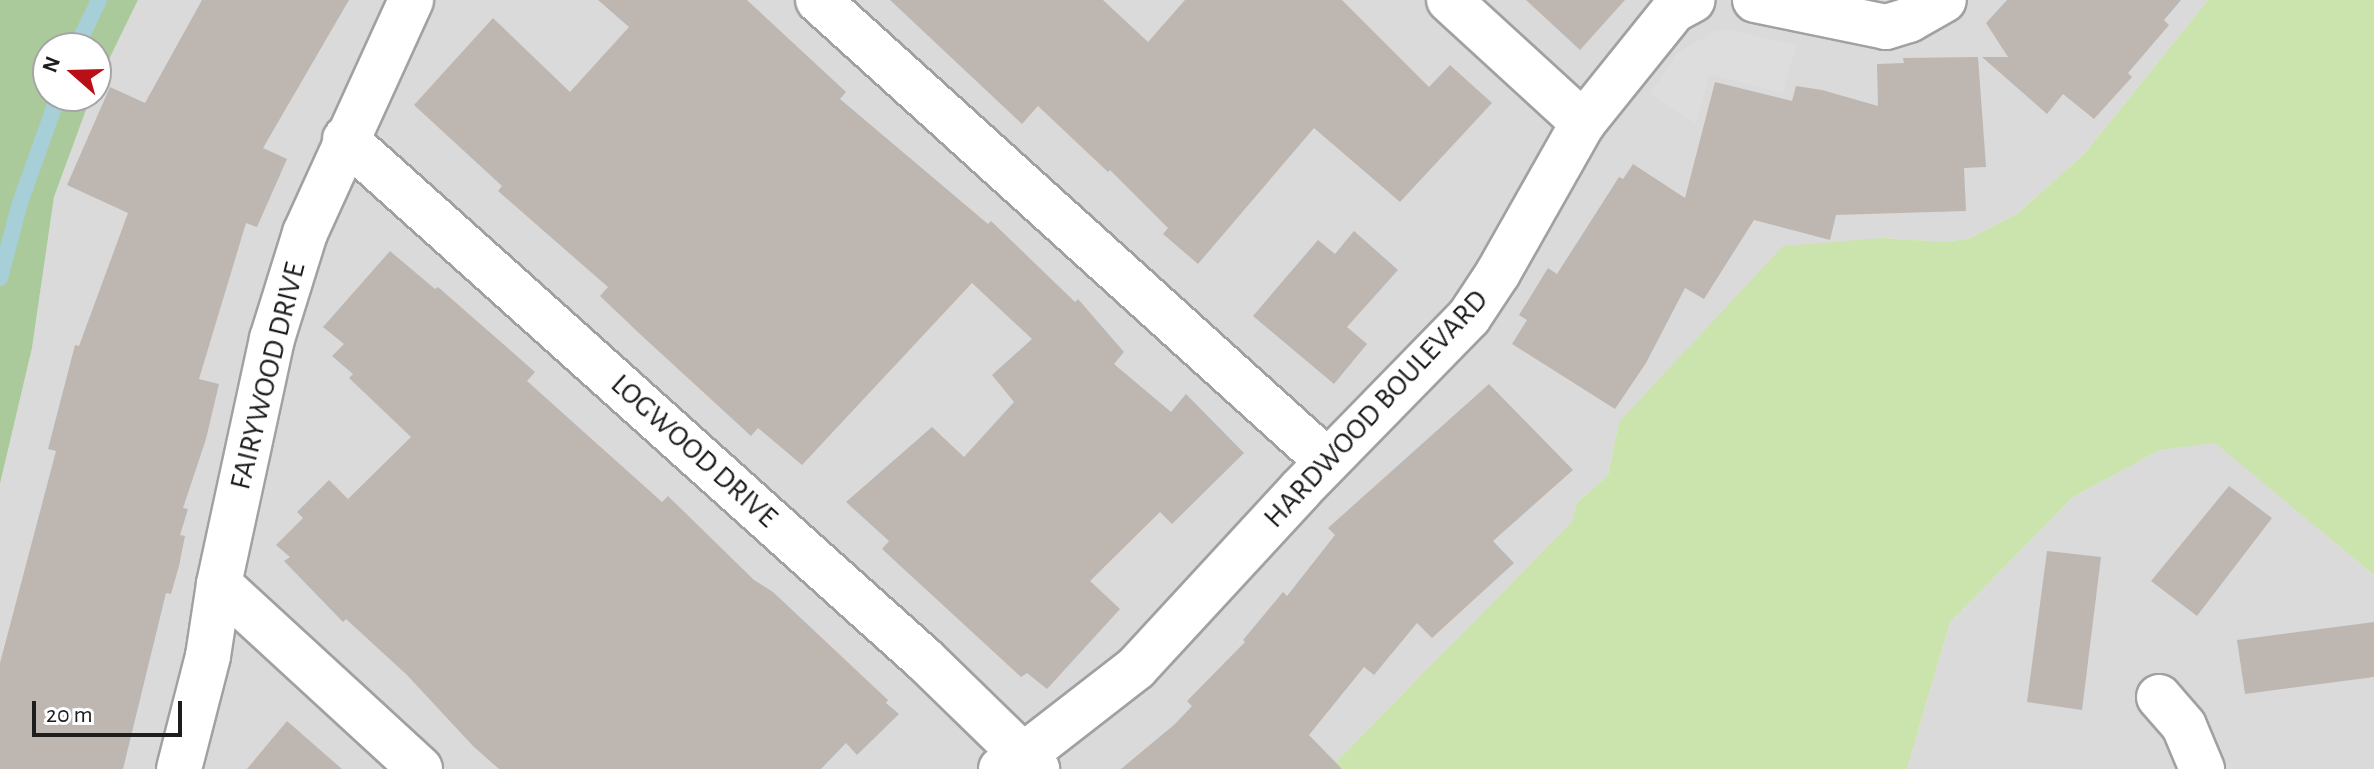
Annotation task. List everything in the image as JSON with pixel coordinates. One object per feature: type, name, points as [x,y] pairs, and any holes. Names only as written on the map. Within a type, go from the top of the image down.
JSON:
[{"type":"street","name":"FAIRYWOOD DRIVE","points":[[179,769],[208,656],[219,584],[272,339],[305,233],[345,139],[411,0]]},
{"type":"street","points":[[818,0],[1327,461]]},
{"type":"street","points":[[1449,0],[1583,123]]},
{"type":"street","name":"HARDWOOD BOULEVARD","points":[[1021,764],[1136,668],[1327,461],[1469,317],[1498,273],[1583,123],[1674,10],[1693,0]]},
{"type":"street","points":[[1755,0],[1886,27],[1909,20],[1944,0]]},
{"type":"street","name":"LOGWOOD DRIVE","points":[[345,139],[924,659],[1021,764]]},
{"type":"street","points":[[219,584],[420,769]]},
{"type":"street","points":[[2159,697],[2184,726],[2202,769]]},
{"type":"shaded area","points":[[138,0],[2208,0],[2084,154],[2017,214],[1970,238],[1946,242],[1882,238],[1619,422],[1608,475],[1577,503],[1573,522],[1329,769],[0,769],[0,484],[32,348],[54,197],[84,112],[112,112],[112,53]]},
{"type":"shaded area","points":[[1729,29],[1796,45],[1783,93],[1709,74],[1696,124],[1650,94],[1677,53],[1715,31]]},
{"type":"shaded area","points":[[2215,442],[2374,575],[2374,769],[1907,769],[1950,622],[2073,497],[2160,450]]},
{"type":"green space","points":[[0,0],[138,0],[112,53],[112,32],[32,32],[32,112],[85,112],[54,197],[32,348],[0,484]]},
{"type":"green space","points":[[2208,0],[2374,0],[2374,575],[2215,443],[2160,450],[2073,497],[1950,622],[1907,769],[1329,769],[1572,522],[1577,503],[1608,475],[1619,422],[1783,246],[1882,238],[1946,242],[1970,238],[2017,214],[2084,154]]},
{"type":"building","points":[[202,0],[349,0],[263,148],[287,159],[257,227],[246,223],[199,379],[219,384],[206,439],[183,508],[188,509],[180,535],[185,536],[179,566],[171,594],[166,593],[123,769],[0,769],[0,663],[56,451],[48,449],[75,345],[79,346],[128,213],[67,185],[99,112],[112,112],[112,88],[145,103]]},
{"type":"building","points":[[598,0],[747,0],[846,92],[840,99],[988,224],[991,221],[1075,302],[1078,299],[1124,352],[1114,364],[1171,412],[1186,394],[1244,453],[1172,524],[1160,512],[1090,581],[1120,609],[1047,689],[1027,673],[1021,677],[882,549],[889,541],[846,502],[932,427],[964,457],[1014,402],[992,375],[1032,339],[972,283],[802,465],[758,428],[751,436],[641,335],[600,296],[608,287],[498,191],[502,186],[414,105],[493,18],[570,92],[629,27]]},
{"type":"building","points":[[890,0],[1103,0],[1148,42],[1185,0],[1342,0],[1429,87],[1450,65],[1492,103],[1400,202],[1314,128],[1198,264],[1163,234],[1168,228],[1110,170],[1108,172],[1038,106],[1022,124]]},
{"type":"building","points":[[1526,0],[1625,0],[1580,50]]},
{"type":"building","points":[[2007,0],[2181,0],[2164,20],[2169,25],[2128,73],[2132,77],[2094,119],[2063,94],[2047,114],[1982,57],[2008,57],[1986,23]]},
{"type":"building","points":[[1978,57],[1986,167],[1964,168],[1966,211],[1836,215],[1830,240],[1754,220],[1704,299],[1685,288],[1646,363],[1615,409],[1512,344],[1527,320],[1519,315],[1548,268],[1557,274],[1619,177],[1623,179],[1633,164],[1685,198],[1715,82],[1792,101],[1796,86],[1878,106],[1877,64],[1904,63],[1903,58]]},
{"type":"building","points":[[1354,231],[1398,270],[1347,327],[1367,344],[1334,384],[1253,316],[1318,240],[1335,254]]},
{"type":"building","points":[[390,251],[435,289],[438,287],[535,372],[527,381],[662,502],[668,496],[754,580],[773,592],[888,700],[886,703],[899,714],[857,755],[846,743],[821,769],[499,769],[473,746],[407,675],[346,619],[343,622],[284,561],[290,557],[276,545],[303,518],[297,512],[329,480],[348,499],[411,437],[349,378],[353,374],[332,356],[344,344],[323,327]]},
{"type":"building","points":[[1489,384],[1573,470],[1493,541],[1514,563],[1432,638],[1417,623],[1374,675],[1364,667],[1309,735],[1342,769],[1121,769],[1175,724],[1192,706],[1187,701],[1245,642],[1243,640],[1283,592],[1287,596],[1335,535],[1328,528]]},
{"type":"building","points":[[2229,486],[2272,518],[2197,616],[2151,581]]},
{"type":"building","points":[[2047,551],[2101,557],[2082,710],[2027,702]]},
{"type":"building","points":[[2374,622],[2374,677],[2245,694],[2237,640]]},
{"type":"building","points":[[287,721],[342,769],[247,769]]},
{"type":"waterway","points":[[84,32],[99,0]]},
{"type":"waterway","points":[[0,278],[20,203],[52,112]]}]
